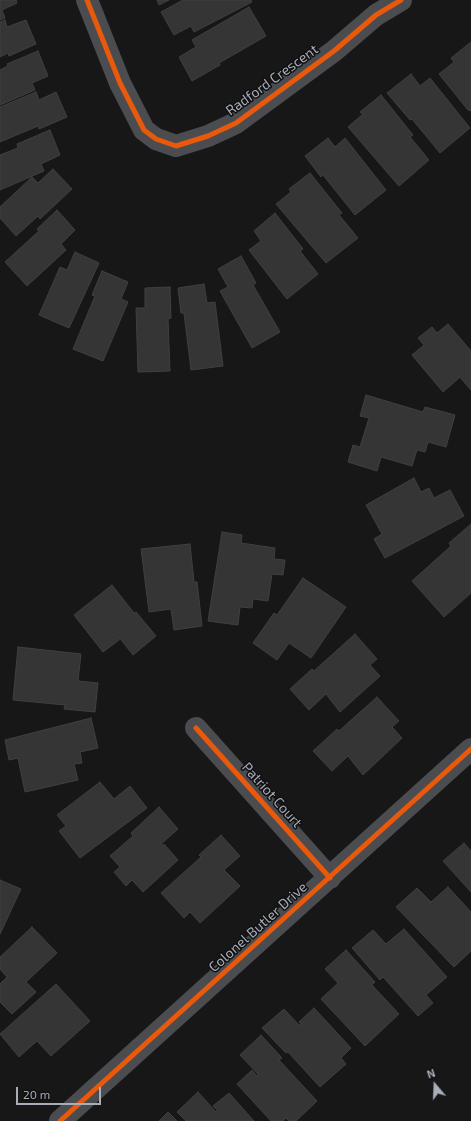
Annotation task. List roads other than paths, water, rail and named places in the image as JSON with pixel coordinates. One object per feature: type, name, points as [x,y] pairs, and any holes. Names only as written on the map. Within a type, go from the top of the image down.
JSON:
[{"type":"street","name":"Radford Crescent","points":[[87,0],[120,83],[144,130],[156,139],[176,146],[208,136],[236,122],[334,51],[376,14],[401,0]]},
{"type":"street","name":"Patriot Court","points":[[196,728],[330,878]]},
{"type":"street","name":"Colonel Butler Drive","points":[[60,1121],[471,749]]}]
